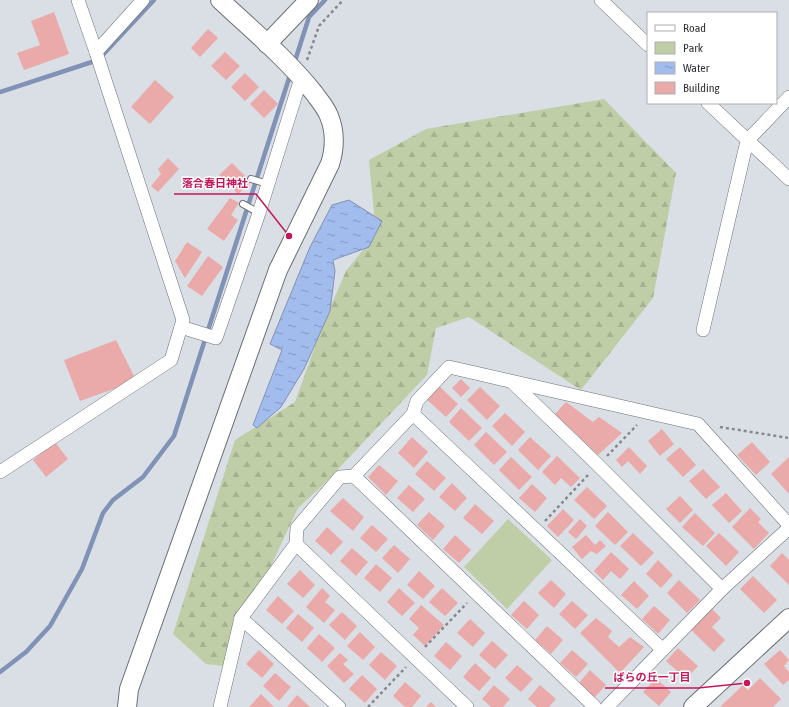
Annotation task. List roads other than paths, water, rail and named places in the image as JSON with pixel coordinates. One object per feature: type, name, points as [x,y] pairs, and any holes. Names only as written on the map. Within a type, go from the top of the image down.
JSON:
[{"type":"street","points":[[0,472],[171,360],[183,320],[78,0]]},
{"type":"street","points":[[96,52],[143,0]]},
{"type":"street","points":[[127,707],[129,689],[278,270],[330,164],[334,148],[334,134],[329,116],[301,78],[220,0]]},
{"type":"street","points":[[267,44],[309,0]]},
{"type":"street","points":[[601,0],[647,44]]},
{"type":"street","points":[[181,327],[216,338],[259,213],[301,78]]},
{"type":"street","points":[[703,330],[747,141],[789,97]]},
{"type":"street","points":[[709,104],[789,180]]},
{"type":"street","points":[[220,707],[241,618],[296,544],[297,528],[340,477],[354,476],[413,414],[417,401],[449,367],[698,424],[789,525]]},
{"type":"street","points":[[512,382],[722,588]]},
{"type":"street","points":[[413,414],[662,650]]},
{"type":"street","points":[[354,476],[595,707]]},
{"type":"street","points":[[607,707],[722,588],[789,528]]},
{"type":"street","points":[[296,544],[466,707]]},
{"type":"street","points":[[241,618],[339,707]]},
{"type":"street","points":[[693,707],[789,618]]},
{"type":"lane","points":[[251,179],[268,184]]},
{"type":"lane","points":[[243,204],[259,213]]},
{"type":"water","points":[[349,200],[382,221],[369,247],[333,260],[335,271],[330,311],[304,369],[281,407],[257,428],[253,425],[282,350],[270,344],[310,247],[332,205]]},
{"type":"waterway","points":[[0,92],[98,60],[154,0]]},
{"type":"waterway","points":[[294,64],[309,17],[325,0]]},
{"type":"waterway","points":[[0,672],[26,652],[50,626],[82,569],[103,513],[113,500],[143,477],[174,436],[291,72]]},
{"type":"place","name":"落合春日神社","points":[[289,236]]},
{"type":"place","name":"ばらの丘一丁目","points":[[747,683]]}]
